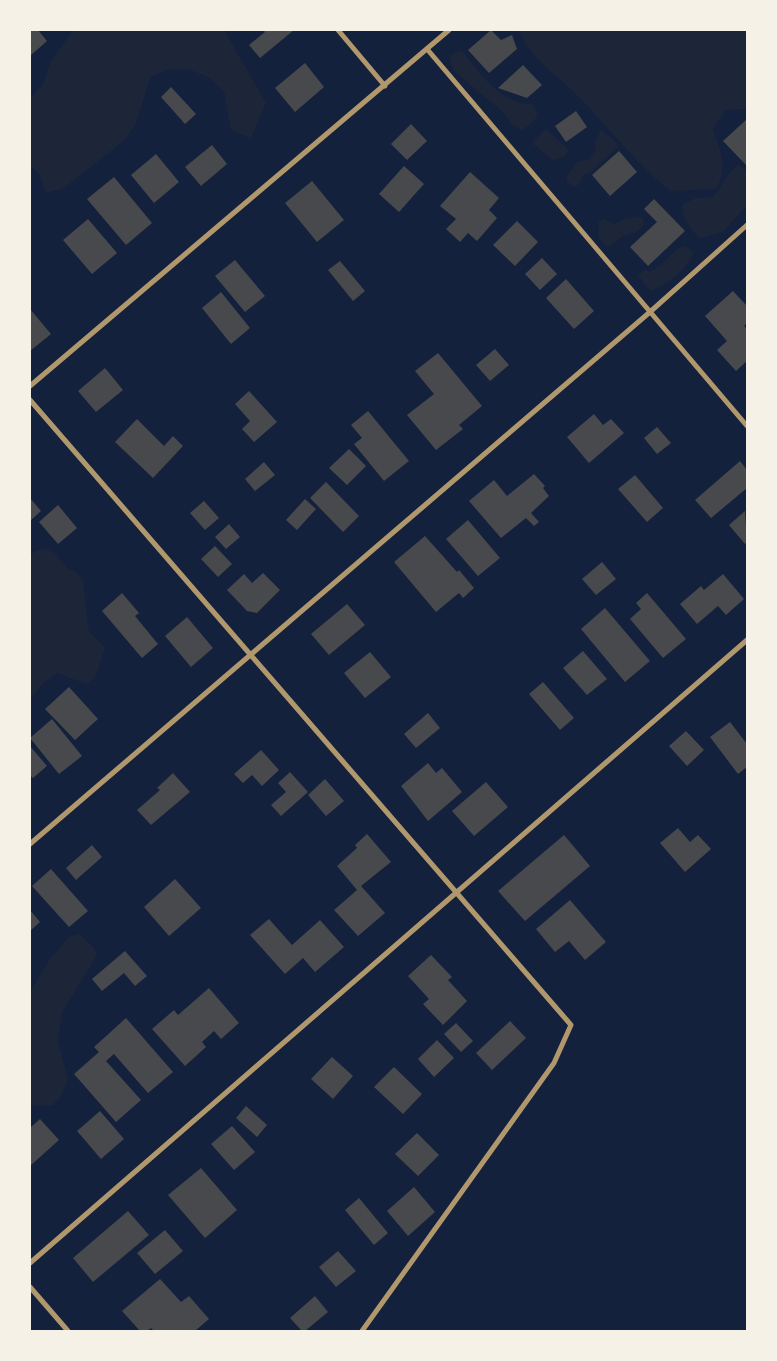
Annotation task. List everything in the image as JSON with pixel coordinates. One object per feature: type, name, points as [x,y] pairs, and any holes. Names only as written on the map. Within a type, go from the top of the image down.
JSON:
[{"type":"street","points":[[338,30],[385,86]]},
{"type":"street","points":[[30,386],[385,86],[448,30]]},
{"type":"street","points":[[427,49],[747,426]]},
{"type":"street","points":[[30,844],[650,312],[747,225]]},
{"type":"street","points":[[30,400],[571,1025],[554,1063],[362,1331]]},
{"type":"street","points":[[30,1263],[747,640]]},
{"type":"street","points":[[30,1287],[68,1331]]},
{"type":"shaded area","points":[[73,30],[224,30],[266,103],[251,138],[231,130],[224,91],[208,77],[188,69],[168,70],[150,77],[136,123],[126,139],[64,188],[46,193],[39,174],[30,165],[30,99],[44,83],[50,63]]},
{"type":"shaded area","points":[[518,30],[747,30],[747,109],[726,110],[713,129],[723,167],[716,189],[670,191],[635,159],[582,100],[539,60]]},
{"type":"shaded area","points":[[462,51],[492,86],[501,93],[521,103],[532,104],[538,115],[531,124],[521,130],[513,125],[504,113],[455,72],[450,62],[451,56],[455,52]]},
{"type":"shaded area","points":[[546,129],[566,147],[568,151],[564,157],[553,160],[533,144],[533,141]]},
{"type":"shaded area","points":[[601,130],[616,142],[618,147],[591,172],[584,174],[578,185],[573,187],[567,181],[567,176],[577,162],[589,159],[596,149],[595,142]]},
{"type":"shaded area","points":[[738,164],[747,171],[747,205],[723,232],[701,238],[688,223],[683,213],[683,204],[696,198],[713,197]]},
{"type":"shaded area","points":[[642,217],[645,223],[638,231],[621,237],[607,247],[599,238],[599,221],[604,219],[614,225],[623,219]]},
{"type":"shaded area","points":[[683,246],[694,252],[691,259],[670,280],[650,291],[638,275],[646,269],[649,272],[654,270]]},
{"type":"shaded area","points":[[45,549],[55,553],[67,568],[77,573],[83,581],[89,632],[105,647],[95,678],[86,684],[58,673],[42,684],[30,700],[30,556],[35,551]]},
{"type":"shaded area","points":[[79,934],[93,947],[97,955],[62,1012],[58,1041],[68,1079],[61,1096],[53,1105],[30,1105],[30,992],[50,959],[69,937]]},
{"type":"building","points":[[30,30],[38,30],[47,41],[30,56]]},
{"type":"building","points":[[263,30],[294,30],[260,58],[249,45],[265,32]]},
{"type":"building","points":[[491,30],[501,40],[512,35],[517,49],[489,73],[468,50]]},
{"type":"building","points":[[305,63],[324,87],[295,112],[275,88]]},
{"type":"building","points":[[523,65],[542,85],[527,98],[498,88]]},
{"type":"building","points":[[171,87],[196,114],[185,124],[161,97]]},
{"type":"building","points":[[576,111],[587,127],[566,142],[555,126]]},
{"type":"building","points":[[747,119],[747,166],[723,141]]},
{"type":"building","points":[[411,124],[427,141],[407,160],[391,144]]},
{"type":"building","points":[[212,145],[227,164],[201,186],[185,167]]},
{"type":"building","points":[[619,151],[637,172],[610,196],[592,175]]},
{"type":"building","points":[[156,154],[179,182],[154,203],[131,175]]},
{"type":"building","points":[[404,166],[424,184],[399,212],[379,194]]},
{"type":"building","points":[[470,172],[499,198],[489,210],[497,218],[477,241],[468,233],[460,242],[446,229],[456,219],[440,206]]},
{"type":"building","points":[[114,177],[152,223],[126,245],[87,199]]},
{"type":"building","points":[[312,181],[344,220],[317,242],[285,203]]},
{"type":"building","points":[[654,199],[685,231],[648,266],[630,247],[657,222],[644,209]]},
{"type":"building","points":[[88,219],[117,253],[92,274],[63,240]]},
{"type":"building","points":[[517,221],[538,242],[515,266],[493,245]]},
{"type":"building","points":[[542,258],[557,274],[540,290],[525,274]]},
{"type":"building","points":[[235,260],[265,296],[245,312],[215,276]]},
{"type":"building","points":[[340,261],[365,291],[353,301],[328,270]]},
{"type":"building","points":[[566,279],[594,311],[574,329],[546,298]]},
{"type":"building","points":[[733,291],[747,306],[747,323],[744,326],[747,329],[747,361],[736,371],[717,350],[727,341],[705,316]]},
{"type":"building","points":[[221,292],[250,328],[231,344],[202,308]]},
{"type":"building","points":[[30,309],[51,334],[30,351]]},
{"type":"building","points":[[495,349],[509,365],[490,381],[476,365]]},
{"type":"building","points":[[438,353],[482,406],[459,425],[463,429],[436,450],[407,415],[434,394],[415,371]]},
{"type":"building","points":[[105,368],[123,390],[96,412],[78,391]]},
{"type":"building","points":[[249,391],[277,422],[254,442],[242,429],[250,421],[235,404]]},
{"type":"building","points":[[368,411],[409,461],[384,481],[354,444],[362,438],[351,425]]},
{"type":"building","points":[[594,414],[603,425],[611,419],[624,433],[589,463],[567,437]]},
{"type":"building","points":[[137,419],[164,446],[173,436],[183,446],[153,478],[115,442]]},
{"type":"building","points":[[657,427],[671,443],[657,454],[644,438]]},
{"type":"building","points":[[349,449],[366,466],[347,485],[329,468]]},
{"type":"building","points":[[740,461],[747,470],[747,488],[711,518],[695,500]]},
{"type":"building","points":[[264,462],[275,475],[255,491],[245,479]]},
{"type":"building","points":[[534,474],[545,486],[543,488],[549,496],[531,513],[539,522],[534,526],[526,518],[501,538],[469,501],[494,480],[507,496]]},
{"type":"building","points":[[635,475],[663,508],[647,522],[618,489]]},
{"type":"building","points":[[326,482],[359,516],[343,532],[310,498]]},
{"type":"building","points":[[30,498],[41,511],[30,521]]},
{"type":"building","points":[[305,499],[316,509],[297,530],[286,520]]},
{"type":"building","points":[[204,501],[219,518],[205,530],[190,513]]},
{"type":"building","points":[[58,505],[77,528],[58,544],[39,522]]},
{"type":"building","points":[[745,511],[747,542],[745,544],[729,525]]},
{"type":"building","points":[[468,520],[500,558],[478,576],[446,539]]},
{"type":"building","points":[[229,524],[240,537],[226,549],[215,537]]},
{"type":"building","points":[[425,536],[474,588],[463,598],[459,593],[436,612],[394,562]]},
{"type":"building","points":[[215,546],[232,564],[218,577],[201,559]]},
{"type":"building","points":[[602,562],[616,579],[596,595],[582,579]]},
{"type":"building","points":[[263,573],[280,590],[257,613],[247,611],[227,590],[244,574],[252,583]]},
{"type":"building","points":[[723,574],[744,599],[726,615],[718,606],[697,624],[680,604],[701,586],[704,590]]},
{"type":"building","points":[[122,593],[139,613],[135,616],[158,644],[142,658],[102,611]]},
{"type":"building","points":[[647,593],[686,639],[663,658],[630,619],[641,609],[636,603]]},
{"type":"building","points":[[347,604],[365,625],[329,655],[311,634]]},
{"type":"building","points":[[605,608],[650,661],[625,682],[581,629]]},
{"type":"building","points":[[187,617],[213,648],[191,667],[165,636]]},
{"type":"building","points":[[583,651],[607,679],[587,695],[563,668]]},
{"type":"building","points":[[370,652],[391,677],[365,698],[344,673]]},
{"type":"building","points":[[543,682],[574,718],[560,730],[529,694]]},
{"type":"building","points":[[69,687],[98,719],[75,740],[45,709]]},
{"type":"building","points":[[428,713],[440,728],[416,748],[404,734]]},
{"type":"building","points":[[52,719],[82,756],[59,774],[30,738]]},
{"type":"building","points":[[730,722],[747,744],[747,767],[738,774],[710,737]]},
{"type":"building","points":[[686,731],[704,750],[687,766],[669,746]]},
{"type":"building","points":[[30,746],[47,766],[33,778],[30,775]]},
{"type":"building","points":[[261,750],[279,770],[262,786],[252,775],[243,783],[234,774]]},
{"type":"building","points":[[428,763],[436,773],[442,768],[462,792],[428,821],[401,786]]},
{"type":"building","points":[[290,772],[308,792],[281,816],[271,805],[286,792],[278,783]]},
{"type":"building","points":[[173,773],[190,792],[151,825],[137,810],[160,790],[157,788]]},
{"type":"building","points":[[325,779],[344,801],[326,816],[308,795]]},
{"type":"building","points":[[486,782],[508,807],[474,836],[452,811]]},
{"type":"building","points":[[678,828],[690,842],[698,835],[711,849],[685,872],[660,843]]},
{"type":"building","points":[[367,834],[391,862],[361,886],[385,913],[358,936],[334,910],[357,890],[337,866],[357,848],[355,845]]},
{"type":"building","points":[[564,835],[590,866],[525,921],[498,891]]},
{"type":"building","points":[[92,845],[102,857],[76,880],[66,868]]},
{"type":"building","points":[[51,869],[88,911],[69,927],[32,886]]},
{"type":"building","points":[[175,879],[201,908],[169,936],[144,907]]},
{"type":"building","points":[[570,900],[606,942],[585,960],[569,941],[555,952],[536,929]]},
{"type":"building","points":[[30,910],[40,922],[30,931]]},
{"type":"building","points":[[269,919],[292,945],[320,920],[344,947],[315,972],[303,958],[285,974],[250,935]]},
{"type":"building","points":[[125,951],[147,976],[135,986],[124,973],[102,991],[92,979]]},
{"type":"building","points":[[431,955],[452,977],[448,980],[467,1001],[443,1025],[423,1004],[429,999],[408,976]]},
{"type":"building","points":[[209,988],[239,1023],[221,1039],[214,1031],[202,1042],[206,1047],[185,1066],[152,1029],[174,1010],[178,1015]]},
{"type":"building","points":[[126,1018],[173,1072],[148,1093],[114,1054],[106,1061],[141,1100],[116,1122],[74,1074],[99,1052],[94,1047]]},
{"type":"building","points":[[510,1021],[526,1038],[492,1070],[476,1053]]},
{"type":"building","points":[[456,1023],[473,1041],[461,1052],[444,1034]]},
{"type":"building","points":[[437,1040],[454,1058],[434,1077],[418,1059]]},
{"type":"building","points":[[332,1057],[353,1076],[333,1099],[311,1079]]},
{"type":"building","points":[[394,1067],[422,1094],[403,1114],[374,1087]]},
{"type":"building","points":[[246,1106],[267,1125],[257,1137],[236,1118]]},
{"type":"building","points":[[100,1111],[124,1139],[101,1159],[77,1131]]},
{"type":"building","points":[[40,1119],[59,1140],[30,1166],[30,1128]]},
{"type":"building","points":[[232,1126],[255,1152],[234,1170],[211,1144]]},
{"type":"building","points":[[417,1133],[439,1155],[418,1176],[395,1154]]},
{"type":"building","points":[[201,1168],[237,1210],[205,1238],[168,1195]]},
{"type":"building","points":[[414,1187],[435,1212],[408,1236],[387,1211]]},
{"type":"building","points":[[359,1198],[388,1233],[374,1245],[345,1210]]},
{"type":"building","points":[[128,1211],[149,1235],[93,1282],[73,1258]]},
{"type":"building","points":[[165,1230],[183,1251],[155,1274],[137,1253]]},
{"type":"building","points":[[338,1251],[356,1271],[336,1287],[319,1267]]},
{"type":"building","points":[[160,1279],[181,1302],[189,1296],[209,1319],[195,1331],[154,1331],[151,1328],[147,1331],[140,1331],[122,1311]]},
{"type":"building","points":[[315,1296],[328,1312],[305,1331],[302,1331],[290,1318]]}]
